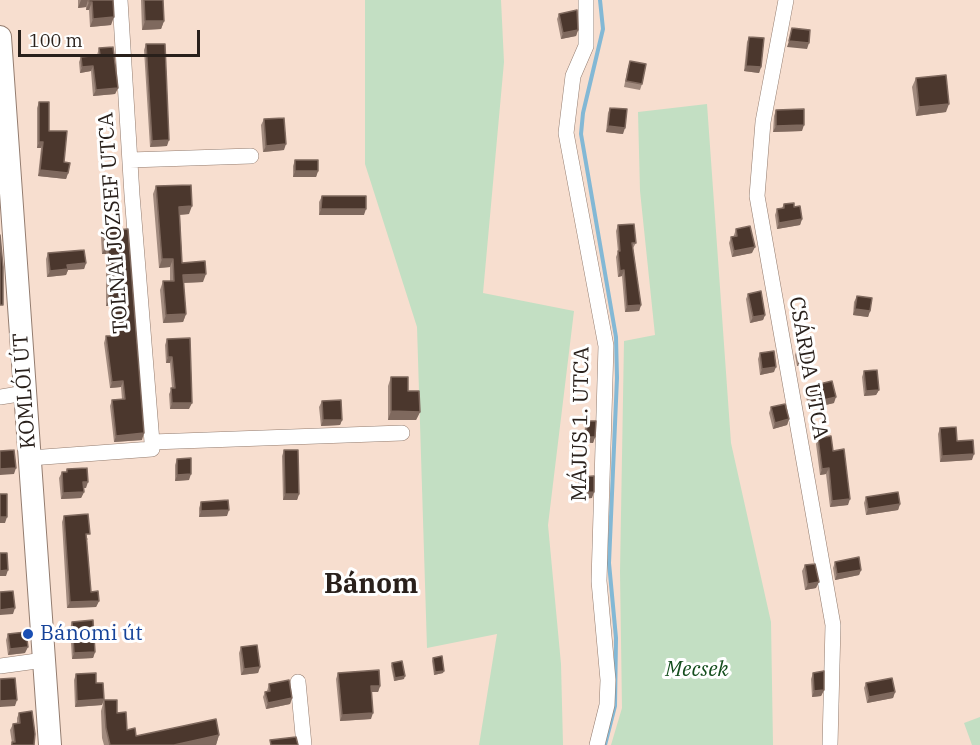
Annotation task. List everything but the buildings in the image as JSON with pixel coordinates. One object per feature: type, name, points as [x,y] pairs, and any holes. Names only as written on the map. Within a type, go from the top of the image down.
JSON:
[{"type":"main road","name":"KOMLÓI ÚT","points":[[0,38],[50,745]]},
{"type":"street","name":"TOLNAI JÓZSEF UTCA","points":[[120,0],[152,442]]},
{"type":"street","name":"MÁJUS 1. UTCA","points":[[586,0],[588,34],[586,46],[573,76],[566,133],[606,346],[599,581],[608,680],[607,705],[597,745]]},
{"type":"street","name":"CSÁRDA UTCA","points":[[786,0],[764,122],[757,196],[833,626],[830,745]]},
{"type":"street","points":[[130,160],[251,156]]},
{"type":"street","points":[[0,397],[25,393]]},
{"type":"street","points":[[30,458],[153,449],[152,442],[402,433]]},
{"type":"street","points":[[0,666],[44,660]]},
{"type":"street","points":[[298,682],[304,745]]},
{"type":"green space","points":[[365,0],[501,0],[504,62],[483,293],[574,311],[548,525],[561,664],[563,745],[479,745],[497,634],[427,648],[417,327],[365,164]]},
{"type":"green space","name":"Mecsek","points":[[707,104],[731,443],[771,622],[773,745],[611,745],[622,708],[620,572],[624,341],[655,335],[640,191],[638,112]]},
{"type":"green space","points":[[980,717],[980,745],[972,745],[964,723]]},
{"type":"waterway","points":[[600,0],[603,29],[583,113],[581,134],[616,337],[617,378],[609,563],[616,638],[615,706],[605,745]]},
{"type":"place","name":"Bánomi út","points":[[28,634]]},
{"type":"district","name":"Bánom","points":[[371,585]]}]
